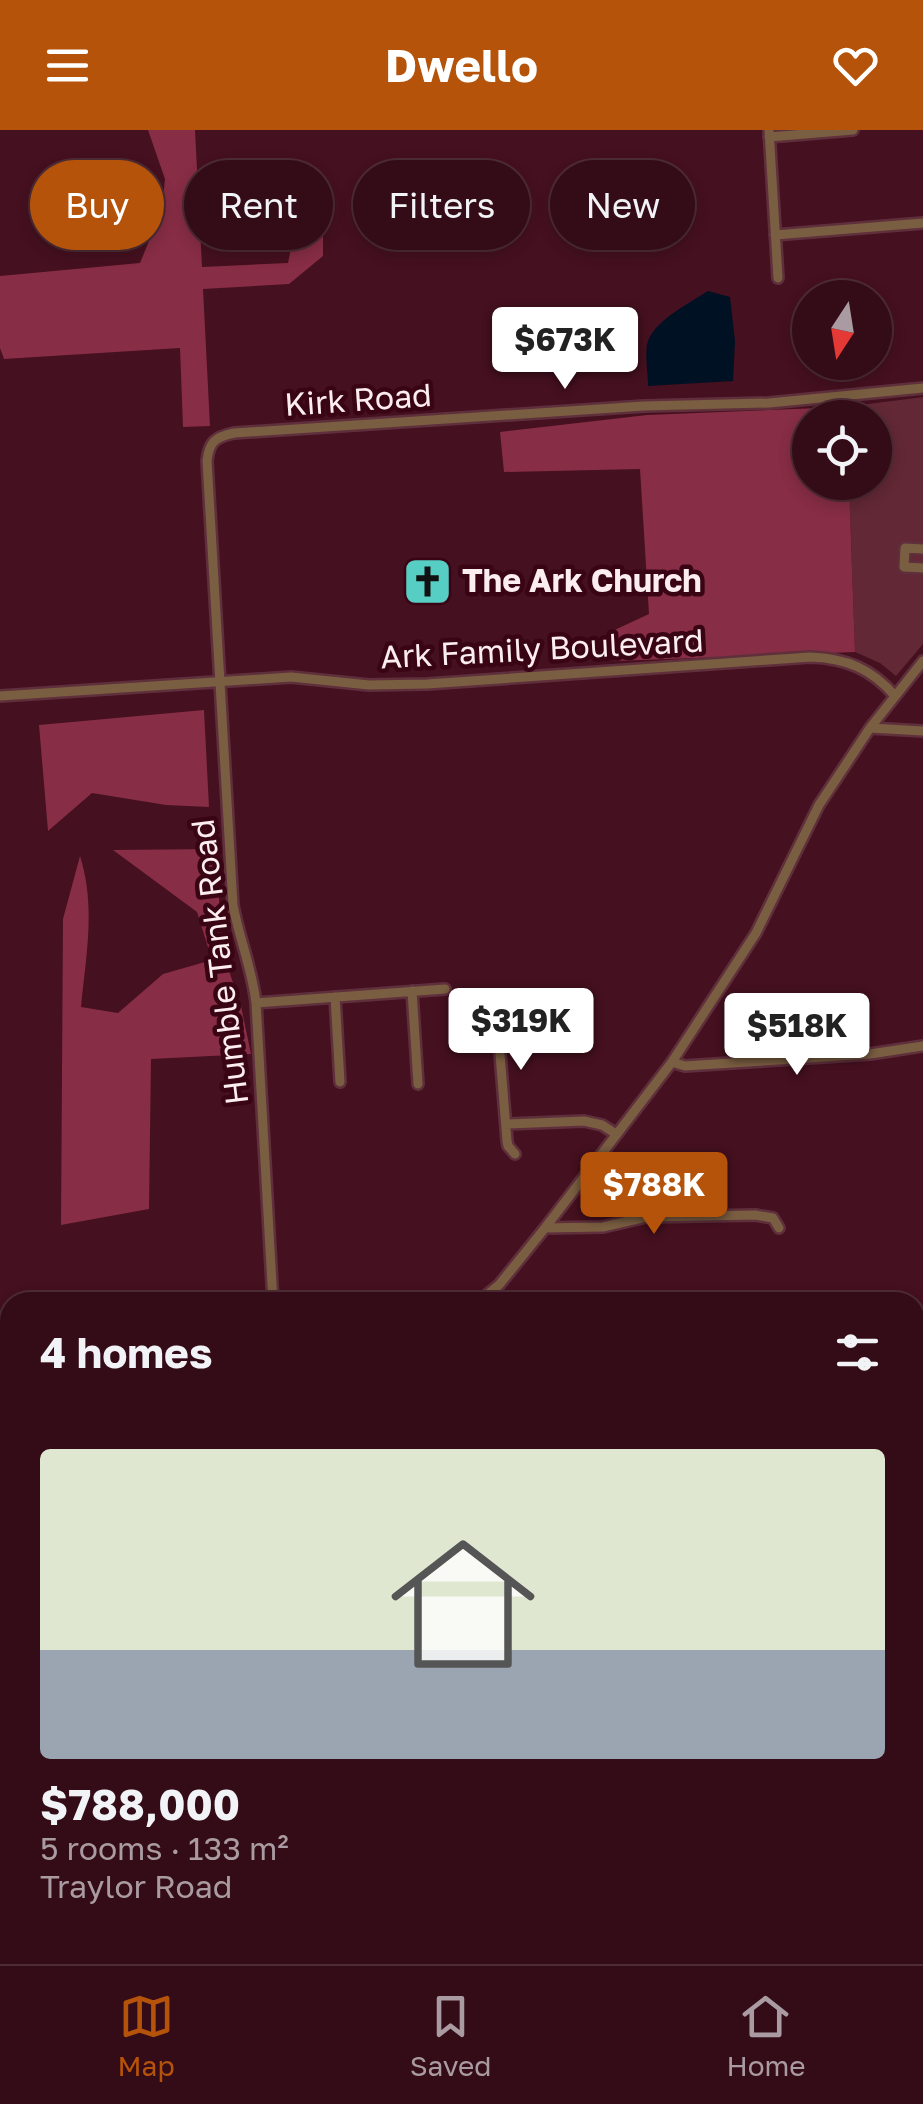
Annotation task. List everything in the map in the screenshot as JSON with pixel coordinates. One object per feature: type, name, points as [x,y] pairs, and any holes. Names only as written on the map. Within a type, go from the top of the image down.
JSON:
[{"type":"street","points":[[778,278],[769,134],[852,130]]},
{"type":"street","points":[[775,235],[923,223]]},
{"type":"street","name":"Kirk Road","points":[[216,438],[234,433],[644,406],[769,403],[923,388]]},
{"type":"street","name":"Humble Tank Road","points":[[216,438],[210,443],[207,461],[233,904],[250,962],[256,1002],[271,1292]]},
{"type":"street","points":[[923,549],[905,548],[904,567],[923,568]]},
{"type":"street","name":"Ark Family Boulevard","points":[[0,696],[291,676],[400,685],[810,657],[861,667],[895,696]]},
{"type":"street","points":[[489,1292],[545,1228],[672,1062],[756,933],[818,805],[870,728],[923,661]]},
{"type":"street","points":[[870,728],[923,731]]},
{"type":"street","points":[[256,1002],[445,989]]},
{"type":"street","points":[[412,991],[418,1084]]},
{"type":"street","points":[[504,996],[497,1017],[508,1146],[515,1154]]},
{"type":"street","points":[[335,997],[340,1082]]},
{"type":"street","points":[[672,1062],[684,1066],[870,1054],[923,1046]]},
{"type":"street","points":[[506,1124],[584,1121],[597,1123],[616,1134]]},
{"type":"street","points":[[545,1228],[603,1227],[646,1218],[755,1215],[772,1218],[780,1228]]},
{"type":"shaded area","points":[[148,130],[195,130],[197,160],[184,160],[184,250],[201,250],[202,267],[288,263],[291,250],[323,250],[323,256],[289,284],[203,289],[210,426],[183,427],[180,348],[4,359],[0,348],[0,276],[140,263],[145,250],[164,250],[164,160],[158,160]]},
{"type":"shaded area","points":[[923,397],[923,644],[896,676],[880,663],[855,652],[850,500],[892,500],[892,401]]},
{"type":"shaded area","points":[[792,409],[792,500],[850,500],[855,652],[614,661],[608,633],[649,614],[640,469],[504,472],[500,432],[647,415]]},
{"type":"shaded area","points":[[204,710],[209,807],[166,805],[92,793],[48,831],[39,725]]},
{"type":"shaded area","points":[[214,849],[225,959],[241,1006],[251,1054],[151,1059],[149,1209],[61,1225],[63,919],[80,856],[89,912],[81,1007],[118,1013],[163,974],[212,960],[197,912],[113,850]]},
{"type":"water","points":[[708,291],[730,297],[735,341],[733,381],[648,386],[646,350],[650,337],[672,314]]},
{"type":"place","name":"The Ark Church","points":[[427,581]]}]
